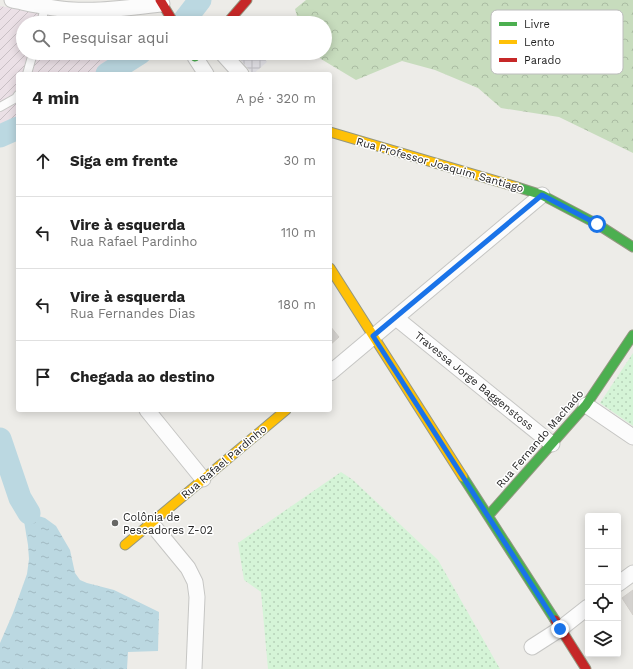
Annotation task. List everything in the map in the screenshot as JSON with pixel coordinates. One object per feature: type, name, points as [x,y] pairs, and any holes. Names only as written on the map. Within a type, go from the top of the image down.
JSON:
[{"type":"street","points":[[12,0],[45,7],[94,11],[161,2],[170,16]]},
{"type":"street","points":[[233,16],[247,0]]},
{"type":"street","points":[[199,60],[205,72]]},
{"type":"street","points":[[228,60],[239,72]]},
{"type":"street","name":"Rua Professor Joaquim Santiago","points":[[332,133],[542,195],[597,224],[633,247]]},
{"type":"street","points":[[332,371],[542,195]]},
{"type":"street","points":[[332,271],[586,669]]},
{"type":"street","name":"Travessa Jorge Baggenstoss","points":[[396,318],[552,444]]},
{"type":"street","name":"Rua Fernando Machado","points":[[488,516],[586,405],[633,335]]},
{"type":"street","points":[[586,405],[633,437]]},
{"type":"street","points":[[149,412],[203,479]]},
{"type":"street","name":"Rua Rafael Pardinho","points":[[125,545],[284,412]]},
{"type":"street","points":[[151,523],[188,568],[195,582],[197,597],[194,669]]},
{"type":"street","points":[[621,582],[633,573]]},
{"type":"street","points":[[532,647],[560,629],[585,609]]},
{"type":"lane","points":[[43,16],[45,7]]},
{"type":"lane","points":[[28,72],[31,60]]},
{"type":"lane","points":[[0,107],[16,98]]},
{"type":"shaded area","points":[[0,6],[56,16],[16,16],[16,60],[115,60],[99,72],[16,72],[16,118],[0,126]]},
{"type":"shaded area","points":[[240,60],[266,60],[267,62],[255,72],[251,72]]},
{"type":"green space","points":[[306,0],[633,0],[633,153],[559,117],[501,108],[478,88],[435,70],[402,61],[356,80],[323,60],[332,60],[332,16],[297,16],[295,9]]},
{"type":"green space","points":[[633,353],[633,426],[600,403]]},
{"type":"green space","points":[[341,472],[353,480],[438,560],[500,669],[268,669],[261,592],[244,580],[238,543]]},
{"type":"water","points":[[26,513],[45,518],[56,526],[70,550],[75,573],[80,580],[114,590],[159,612],[158,651],[128,652],[127,669],[0,669],[0,643],[27,574],[29,559],[24,521]]},
{"type":"building","points":[[332,328],[339,337],[332,343]]},
{"type":"building","points":[[633,590],[633,615],[622,598]]},
{"type":"waterway","points":[[188,16],[200,0]]},
{"type":"waterway","points":[[110,72],[129,60]]},
{"type":"waterway","points":[[0,136],[16,129]]},
{"type":"waterway","points":[[0,439],[20,498],[29,513]]},
{"type":"traffic: fast","points":[[517,187],[542,195],[597,224],[633,247]]},
{"type":"traffic: fast","points":[[488,516],[586,405],[633,335]]},
{"type":"traffic: fast","points":[[463,477],[555,620]]},
{"type":"traffic: slow","points":[[332,133],[517,187]]},
{"type":"traffic: slow","points":[[332,271],[463,477]]},
{"type":"traffic: slow","points":[[125,545],[284,412]]},
{"type":"traffic: jam","points":[[160,0],[170,16]]},
{"type":"traffic: jam","points":[[233,16],[247,0]]},
{"type":"traffic: jam","points":[[555,620],[586,669]]},
{"type":"place","name":"Colônia de Pescadores Z-02","points":[[115,523]]},
{"type":"route","points":[[560,629],[373,336],[542,195],[597,224]]}]
